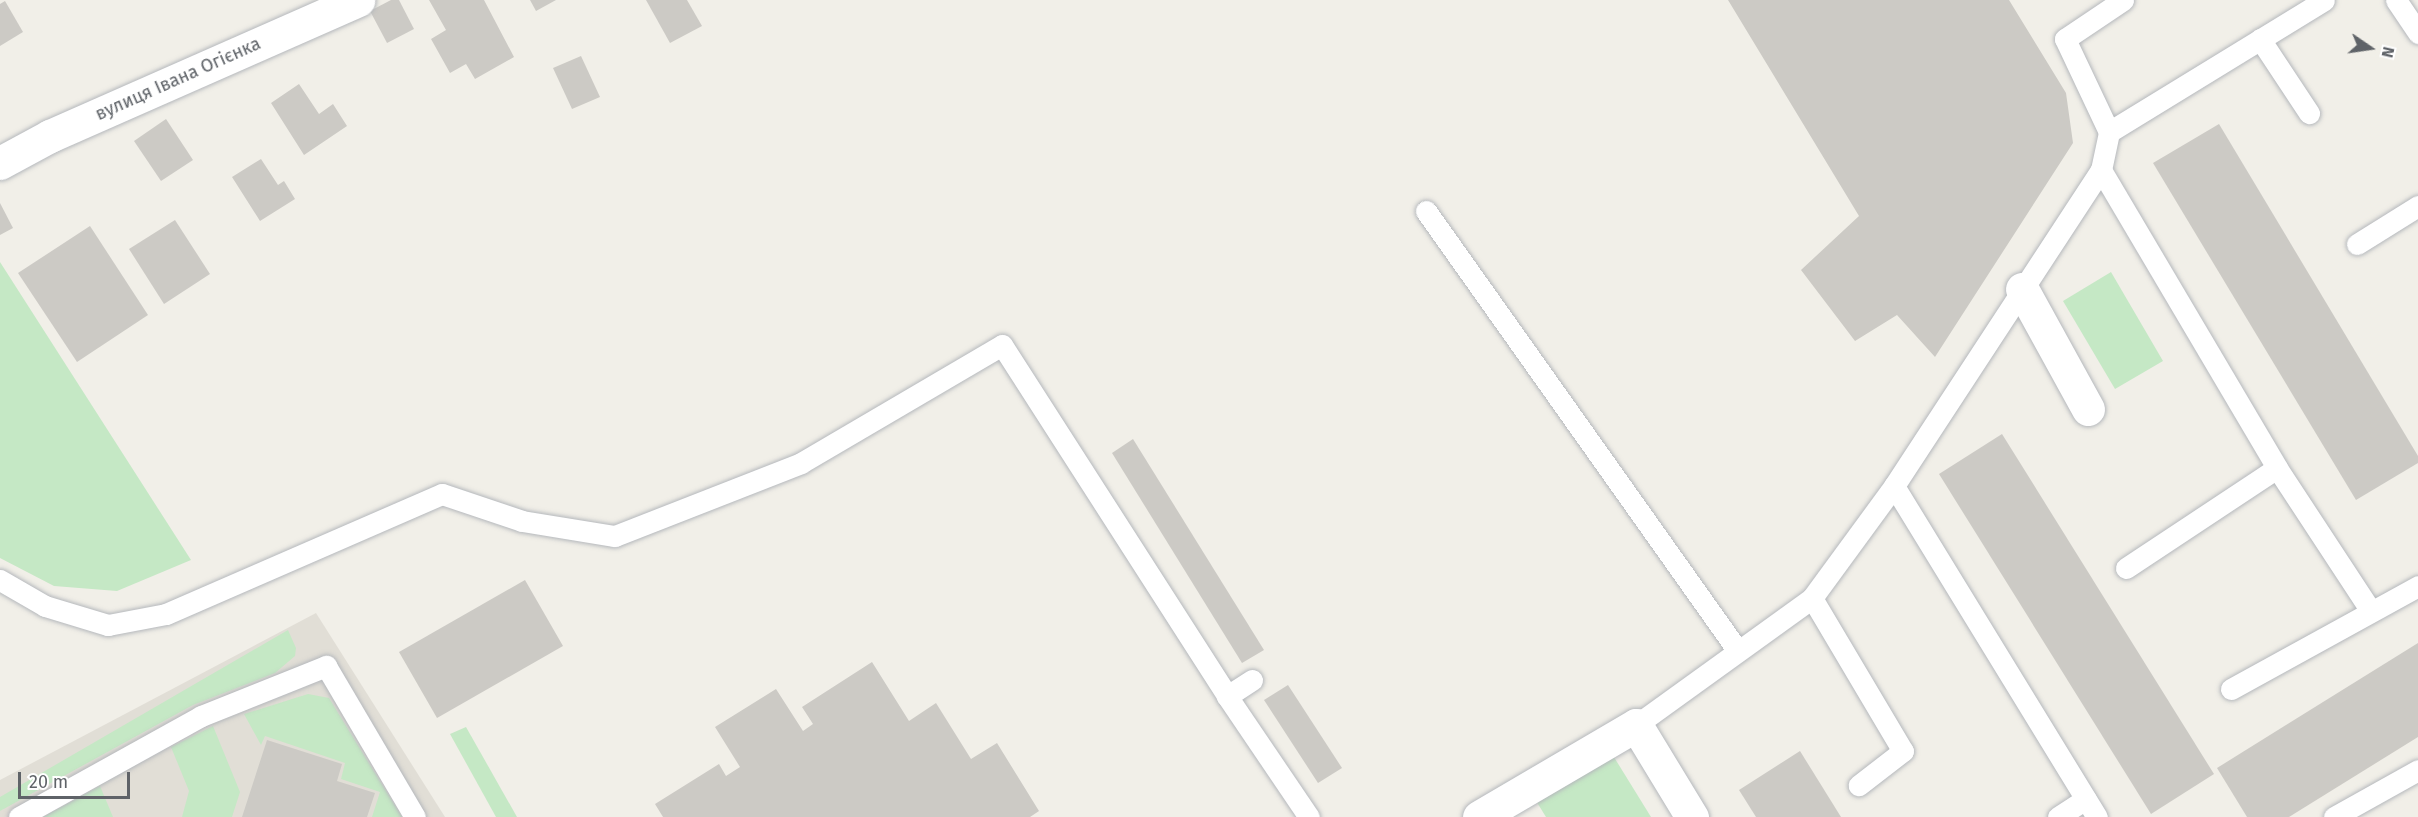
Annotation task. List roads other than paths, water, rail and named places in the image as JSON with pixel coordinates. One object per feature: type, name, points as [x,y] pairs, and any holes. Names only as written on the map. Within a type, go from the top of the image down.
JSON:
[{"type":"street","name":"вулиця Івана Огієнка","points":[[0,163],[50,136],[358,0]]},
{"type":"street","points":[[2022,289],[2088,409]]},
{"type":"street","points":[[1492,814],[1636,725],[1692,817]]},
{"type":"lane","points":[[1636,725],[1812,598],[1894,486],[2101,170],[2109,132],[2065,39],[2122,0]]},
{"type":"lane","points":[[2109,132],[2324,0]]},
{"type":"lane","points":[[2396,0],[2418,33]]},
{"type":"lane","points":[[2260,39],[2309,113]]},
{"type":"lane","points":[[2101,170],[2277,468],[2372,611]]},
{"type":"lane","points":[[2357,244],[2418,206]]},
{"type":"lane","points":[[1426,211],[1738,651]]},
{"type":"lane","points":[[0,580],[45,606],[108,625],[166,614],[442,494],[522,521],[615,536],[801,463],[1002,345],[1227,696],[1309,817]]},
{"type":"lane","points":[[2126,568],[2277,468]]},
{"type":"lane","points":[[1894,486],[2091,808],[2058,817]]},
{"type":"lane","points":[[2231,689],[2418,586]]},
{"type":"lane","points":[[1812,598],[1903,751],[1859,785]]},
{"type":"lane","points":[[19,817],[201,716],[326,666],[415,817]]},
{"type":"lane","points":[[1227,696],[1252,680]]},
{"type":"lane","points":[[2334,817],[2418,770]]}]
